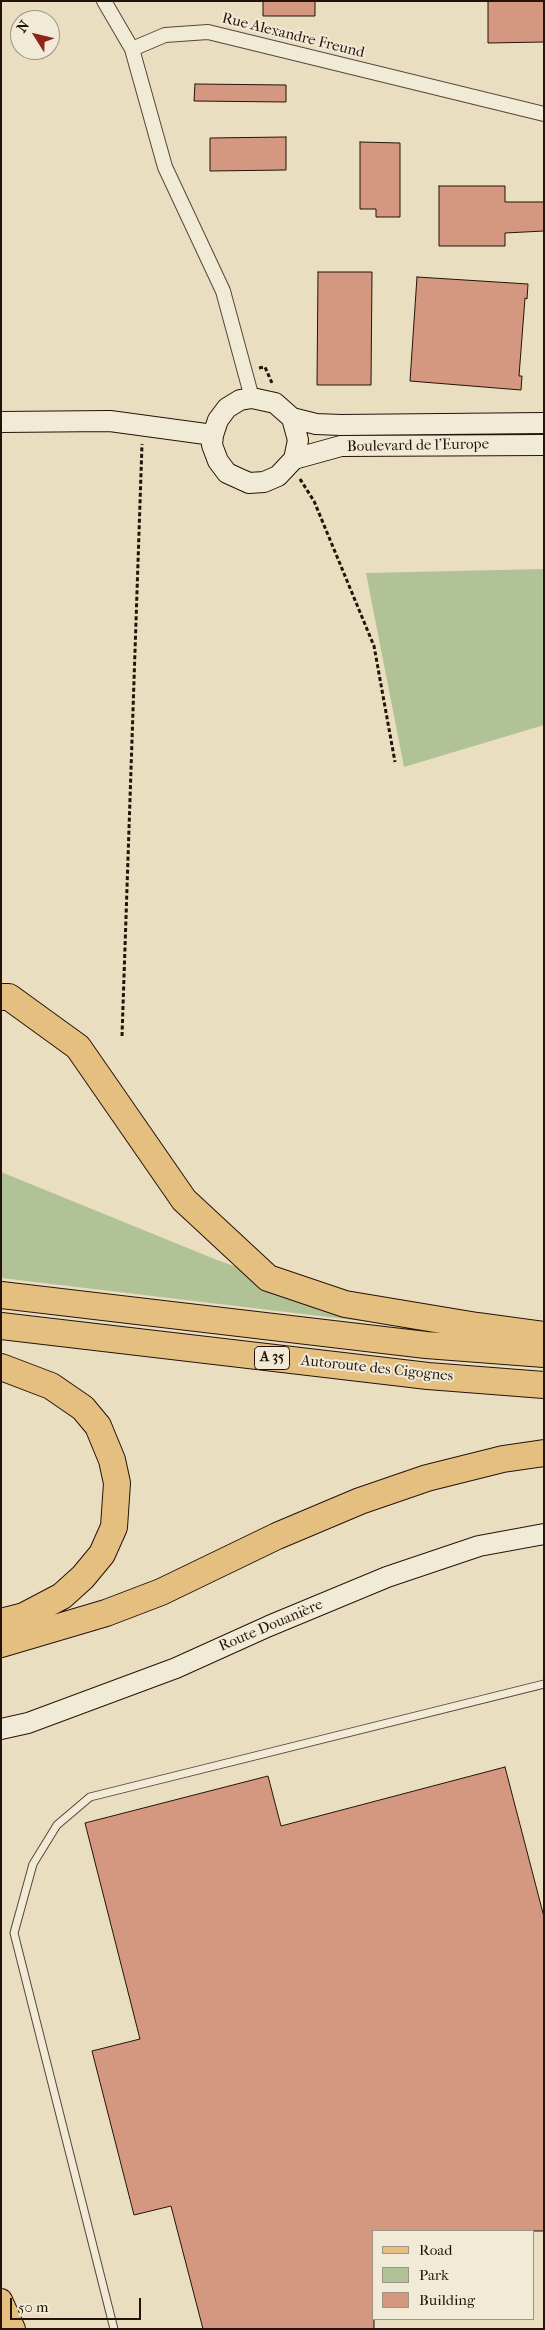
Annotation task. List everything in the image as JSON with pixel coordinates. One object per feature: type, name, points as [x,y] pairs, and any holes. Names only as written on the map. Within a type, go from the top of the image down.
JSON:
[{"type":"highway","points":[[1,996],[9,997],[78,1047],[184,1200],[268,1278],[345,1304],[544,1335]]},
{"type":"highway","name":"Autoroute des Cigognes","points":[[1,1295],[426,1345],[544,1354]]},
{"type":"highway","name":"Autoroute des Cigognes","points":[[1,1326],[428,1376],[544,1385]]},
{"type":"highway","points":[[1,1367],[51,1386],[83,1408],[98,1426],[112,1460],[116,1483],[114,1527],[102,1554],[83,1577],[62,1596],[24,1616],[1,1622]]},
{"type":"highway","points":[[1,1644],[106,1613],[161,1592],[277,1536],[360,1501],[427,1478],[504,1460],[544,1453]]},
{"type":"main road","points":[[1,2300],[14,2329]]},
{"type":"street","points":[[104,1],[132,50],[165,167],[223,291],[252,398]]},
{"type":"street","name":"Rue Alexandre Freund","points":[[132,50],[164,35],[208,32],[544,114]]},
{"type":"street","points":[[292,418],[298,440],[292,462],[278,476],[264,482],[249,483],[227,473],[218,461],[212,445],[218,420],[227,408],[240,400],[252,398],[275,403],[292,418],[316,424],[544,423]]},
{"type":"street","points":[[1,422],[110,421],[213,435]]},
{"type":"street","name":"Boulevard de l'Europe","points":[[292,462],[341,446],[544,445]]},
{"type":"street","name":"Route Douanière","points":[[1,1729],[28,1722],[176,1668],[268,1626],[387,1577],[479,1546],[544,1534]]},
{"type":"lane","points":[[114,2329],[14,1933],[33,1864],[57,1825],[90,1797],[544,1684]]},
{"type":"path","points":[[122,1036],[143,424]]},
{"type":"path","points":[[292,462],[314,501],[374,646],[395,762]]},
{"type":"green space","points":[[544,569],[544,725],[404,767],[366,573]]},
{"type":"green space","points":[[1,1172],[217,1260],[333,1301],[429,1329],[1,1278]]},
{"type":"building","points":[[263,1],[315,1],[315,16],[263,16]]},
{"type":"building","points":[[488,1],[544,1],[544,42],[488,43]]},
{"type":"building","points":[[195,84],[286,85],[286,102],[194,101]]},
{"type":"building","points":[[286,137],[286,170],[210,171],[210,138]]},
{"type":"building","points":[[360,142],[400,143],[400,217],[376,217],[376,209],[360,209]]},
{"type":"building","points":[[439,186],[505,186],[505,202],[544,202],[544,231],[505,233],[505,246],[439,246]]},
{"type":"building","points":[[318,272],[372,272],[371,385],[317,385]]},
{"type":"building","points":[[417,277],[528,284],[527,299],[525,298],[519,376],[522,376],[521,390],[410,381]]},
{"type":"building","points":[[505,1767],[544,1917],[544,2231],[372,2230],[372,2320],[374,2320],[374,2329],[203,2329],[171,2206],[134,2215],[92,2051],[140,2039],[85,1823],[268,1776],[281,1826]]}]
